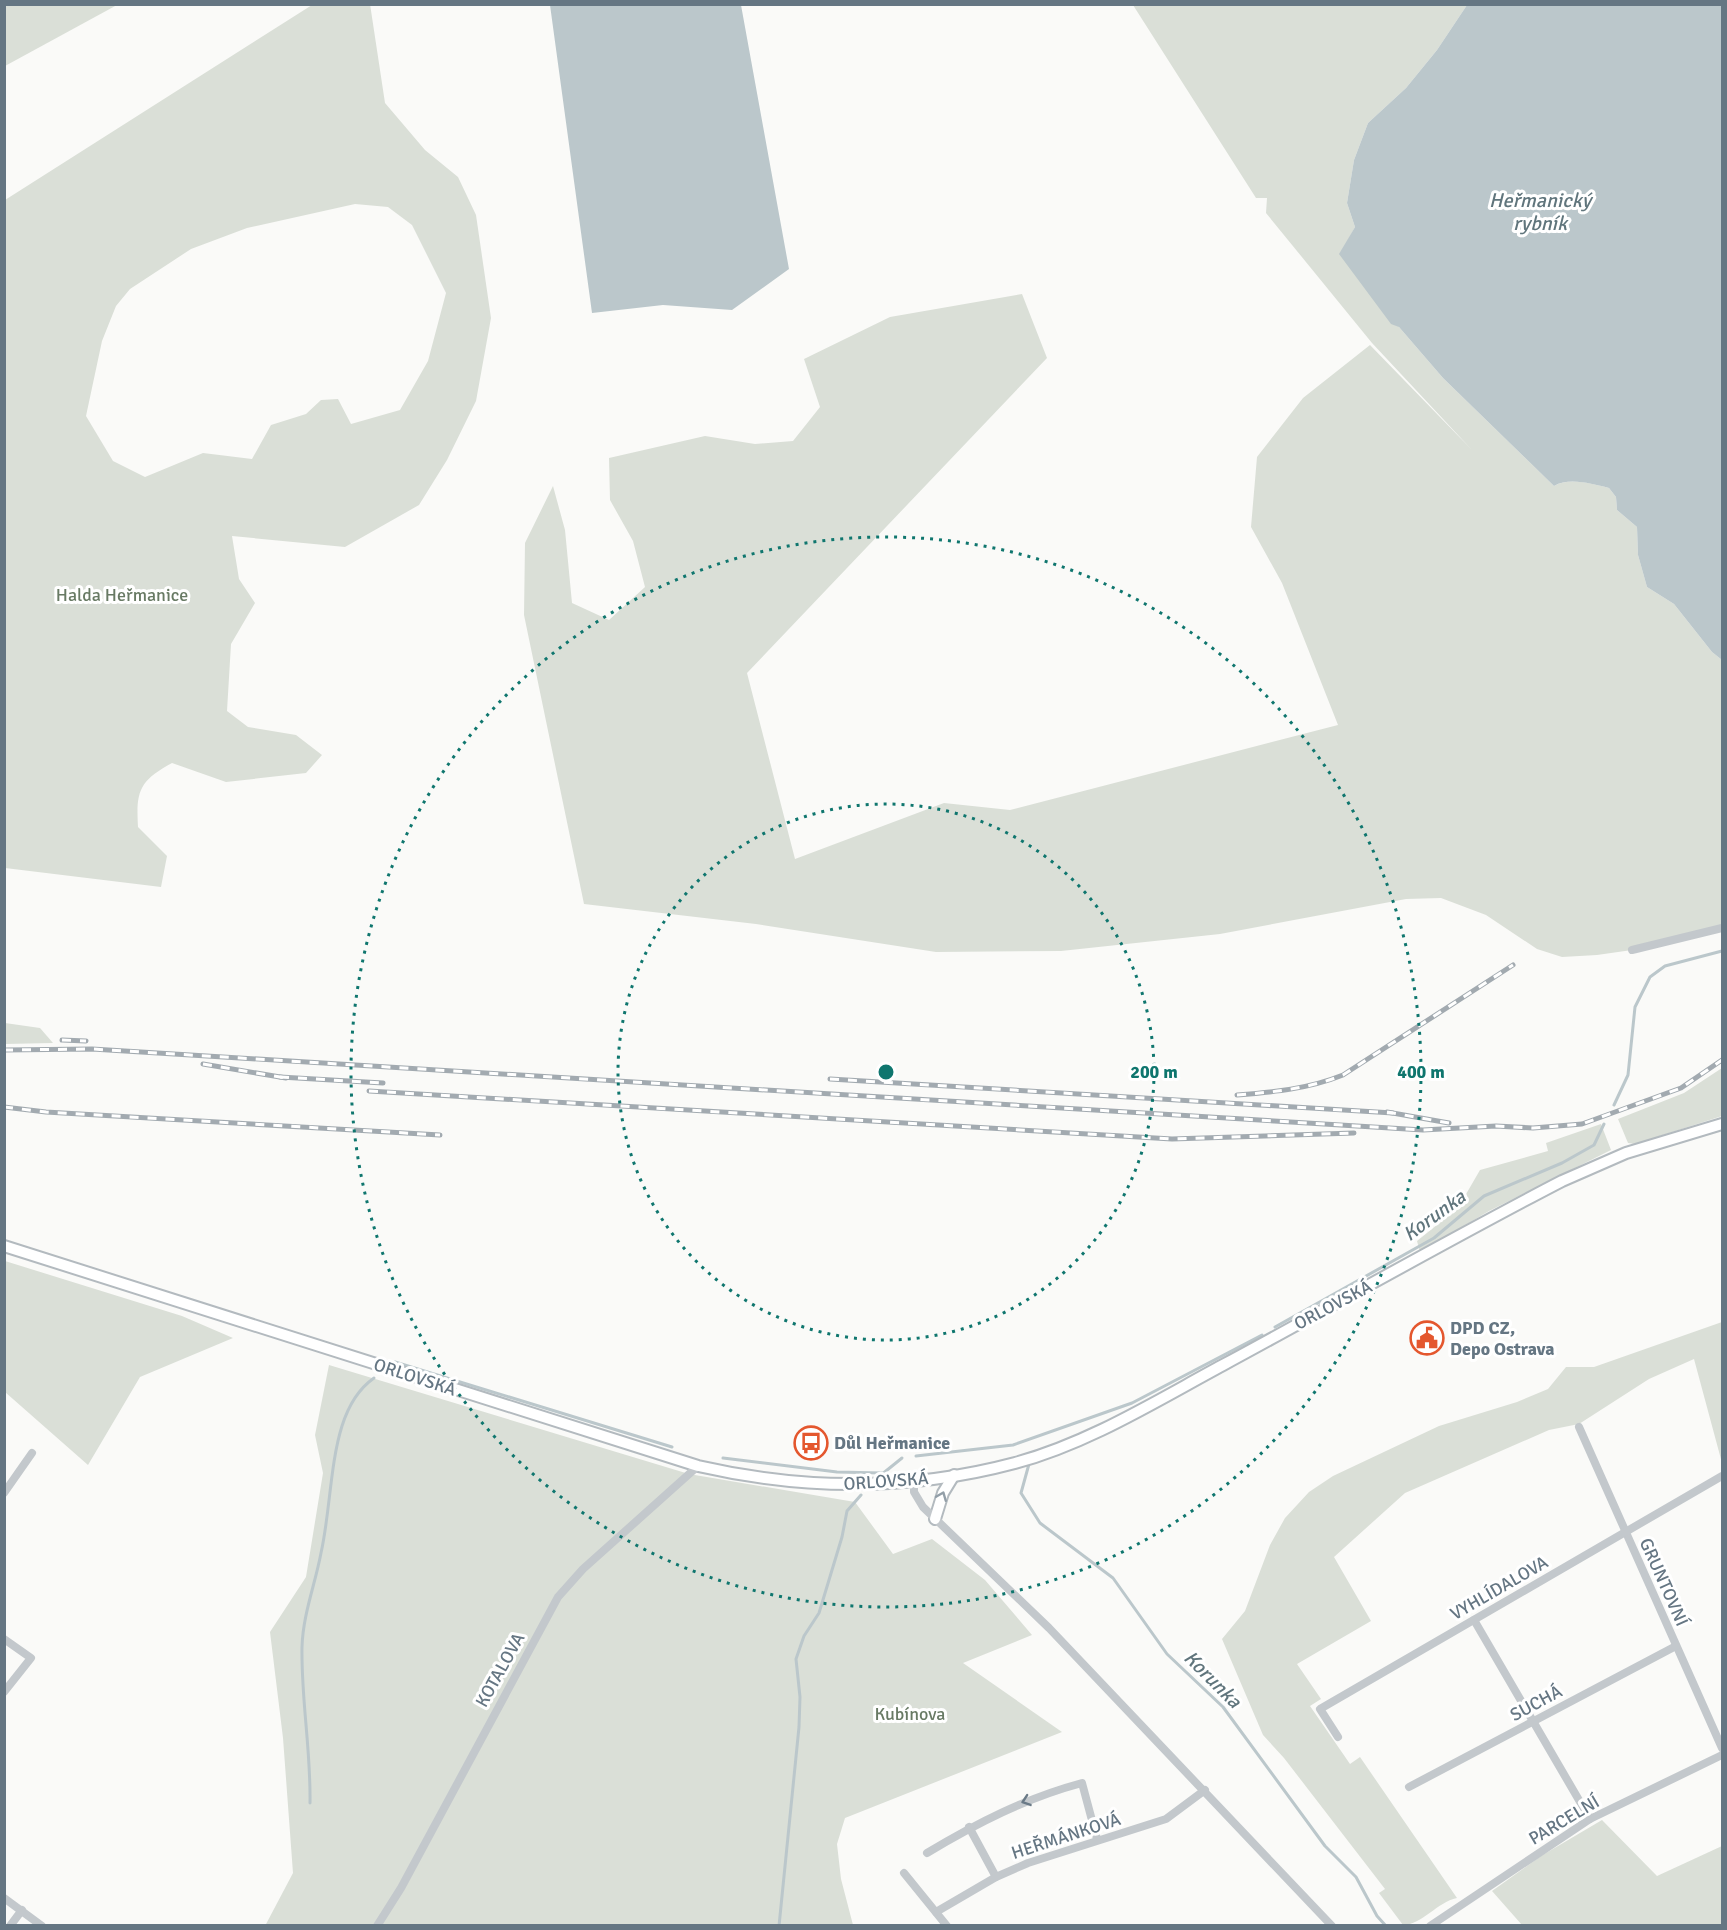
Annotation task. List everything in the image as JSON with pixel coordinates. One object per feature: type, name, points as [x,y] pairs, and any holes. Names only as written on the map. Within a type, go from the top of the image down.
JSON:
[{"type":"main road","name":"ORLOVSKÁ","points":[[4,1246],[698,1466],[760,1478],[812,1484],[864,1485],[954,1475],[1040,1455],[1094,1432],[1562,1181],[1626,1153],[1722,1124]]},
{"type":"main road","points":[[935,1519],[943,1493],[954,1475]]},
{"type":"street","points":[[1632,950],[1722,928]]},
{"type":"street","name":"GRUNTOVNÍ","points":[[1579,1427],[1722,1748]]},
{"type":"street","points":[[4,1493],[32,1453]]},
{"type":"street","name":"KOTALOVA","points":[[377,1926],[400,1888],[558,1597],[606,1547],[698,1466]]},
{"type":"street","name":"VYHLÍDALOVA","points":[[1338,1737],[1320,1709],[1722,1476]]},
{"type":"street","points":[[914,1481],[918,1501],[1022,1600],[1332,1926]]},
{"type":"street","points":[[1474,1620],[1590,1818]]},
{"type":"street","points":[[4,1639],[31,1658],[4,1692]]},
{"type":"street","name":"SUCHÁ","points":[[1409,1787],[1676,1646]]},
{"type":"street","name":"PARCELNÍ","points":[[1430,1926],[1590,1818],[1722,1755]]},
{"type":"street","points":[[927,1853],[969,1827],[1014,1805],[1082,1783],[1097,1839]]},
{"type":"street","name":"HEŘMÁNKOVÁ","points":[[936,1912],[996,1877],[1097,1839],[1150,1826],[1166,1819],[1205,1790]]},
{"type":"street","points":[[969,1827],[996,1877]]},
{"type":"street","points":[[904,1873],[947,1926]]},
{"type":"street","points":[[4,1898],[42,1926]]},
{"type":"street","points":[[10,1926],[22,1910]]},
{"type":"green space","points":[[5,4],[117,4],[117,5],[5,66]]},
{"type":"green space","name":"Halda Heřmanice","points":[[370,4],[385,103],[425,150],[458,177],[476,215],[491,318],[476,401],[447,460],[419,505],[345,547],[232,536],[239,579],[255,603],[231,644],[227,711],[248,727],[296,735],[322,755],[306,773],[226,782],[172,763],[152,776],[142,788],[139,796],[138,827],[167,856],[161,887],[5,868],[5,200],[312,5]],"holes":[[[355,204],[388,207],[412,225],[446,293],[428,361],[400,410],[351,424],[338,399],[321,400],[306,414],[271,425],[252,459],[203,453],[145,477],[113,461],[86,416],[102,341],[116,306],[130,289],[191,249],[247,228]]]},
{"type":"green space","points":[[1133,5],[1467,5],[1437,50],[1406,88],[1368,123],[1354,160],[1347,203],[1355,227],[1343,249],[1399,327],[1443,378],[1554,486],[1574,482],[1609,488],[1616,497],[1617,510],[1637,527],[1638,555],[1647,587],[1674,604],[1712,652],[1722,660],[1722,928],[1632,950],[1562,957],[1537,949],[1486,915],[1441,898],[1406,899],[1220,934],[1061,951],[936,952],[756,924],[584,904],[524,615],[525,543],[553,486],[565,530],[572,603],[609,620],[645,587],[633,541],[610,500],[609,458],[705,436],[755,444],[793,441],[820,407],[804,359],[890,317],[1022,294],[1047,358],[747,673],[795,859],[944,803],[1010,810],[1338,725],[1282,583],[1251,527],[1257,457],[1303,398],[1370,345],[1472,450],[1372,343],[1266,213],[1267,198],[1256,198]]},
{"type":"green space","points":[[5,1023],[40,1028],[53,1043],[5,1044]]},
{"type":"green space","points":[[1722,1068],[1722,1116],[1635,1144],[1628,1143],[1618,1119],[1684,1093]]},
{"type":"green space","points":[[1601,1124],[1611,1150],[1489,1211],[1420,1252],[1417,1241],[1458,1208],[1480,1170],[1548,1151],[1546,1143]]},
{"type":"green space","points":[[5,1261],[182,1316],[233,1338],[140,1377],[88,1465],[5,1392]]},
{"type":"green space","points":[[1722,1322],[1722,1463],[1694,1359],[1649,1379],[1579,1424],[1549,1430],[1405,1493],[1334,1557],[1371,1621],[1297,1664],[1321,1699],[1310,1706],[1350,1764],[1360,1757],[1457,1898],[1417,1921],[1403,1925],[1379,1893],[1385,1889],[1284,1758],[1263,1735],[1222,1639],[1245,1611],[1270,1545],[1285,1518],[1309,1492],[1333,1476],[1439,1426],[1517,1402],[1548,1389],[1566,1367],[1594,1367]]},
{"type":"green space","name":"Kubínova","points":[[329,1365],[689,1474],[855,1502],[893,1554],[932,1539],[985,1580],[1032,1635],[963,1663],[1062,1732],[845,1818],[837,1844],[841,1879],[853,1925],[265,1926],[293,1873],[283,1738],[270,1632],[306,1577],[323,1473],[315,1435]]},
{"type":"green space","points":[[1602,1820],[1657,1876],[1722,1846],[1722,1925],[1522,1925],[1492,1891],[1541,1856]]},
{"type":"water","points":[[550,5],[741,5],[789,269],[732,310],[663,305],[592,313]]},
{"type":"water","name":"Heřmanický rybník","points":[[1467,5],[1722,5],[1722,660],[1712,652],[1674,604],[1647,587],[1638,555],[1637,527],[1617,510],[1616,497],[1609,488],[1574,482],[1554,486],[1443,378],[1399,327],[1391,324],[1339,254],[1355,227],[1347,203],[1354,160],[1368,123],[1406,88],[1437,50]]},
{"type":"waterway","name":"Korunka","points":[[1614,1105],[1628,1075],[1635,1007],[1650,977],[1665,966],[1722,951]]},
{"type":"waterway","name":"Korunka","points":[[1275,1327],[1434,1238],[1484,1196],[1562,1163],[1594,1145],[1604,1124]]},
{"type":"waterway","name":"Korunka","points":[[916,1456],[1013,1445],[1132,1403],[1262,1335]]},
{"type":"waterway","points":[[395,1362],[672,1447]]},
{"type":"waterway","points":[[310,1803],[302,1666],[305,1623],[319,1565],[335,1456],[342,1426],[354,1399],[374,1378]]},
{"type":"waterway","points":[[723,1458],[837,1472],[882,1473]]},
{"type":"waterway","points":[[876,1479],[902,1458]]},
{"type":"waterway","name":"Korunka","points":[[1029,1464],[1021,1493],[1040,1523],[1113,1578],[1167,1654],[1223,1707],[1325,1846],[1356,1877],[1377,1916],[1386,1926]]},
{"type":"waterway","points":[[779,1926],[799,1727],[800,1697],[796,1659],[804,1636],[819,1613],[842,1537],[847,1511],[861,1495]]},
{"type":"railway","points":[[1237,1095],[1304,1087],[1343,1075],[1513,965]]},
{"type":"railway","points":[[62,1040],[86,1041]]},
{"type":"railway","points":[[4,1050],[92,1049],[1423,1130],[1496,1126],[1533,1128],[1582,1124],[1681,1088],[1722,1060]]},
{"type":"railway","points":[[203,1064],[286,1078]]},
{"type":"railway","points":[[280,1077],[383,1083]]},
{"type":"railway","points":[[830,1079],[1393,1113]]},
{"type":"railway","points":[[369,1091],[1172,1139],[1354,1133]]},
{"type":"railway","points":[[4,1107],[46,1112],[440,1135]]},
{"type":"railway","points":[[1387,1112],[1449,1123]]},
{"type":"place","name":"DPD CZ, Depo Ostrava","points":[[1427,1338]]},
{"type":"place","name":"Důl Heřmanice","points":[[811,1443]]}]
